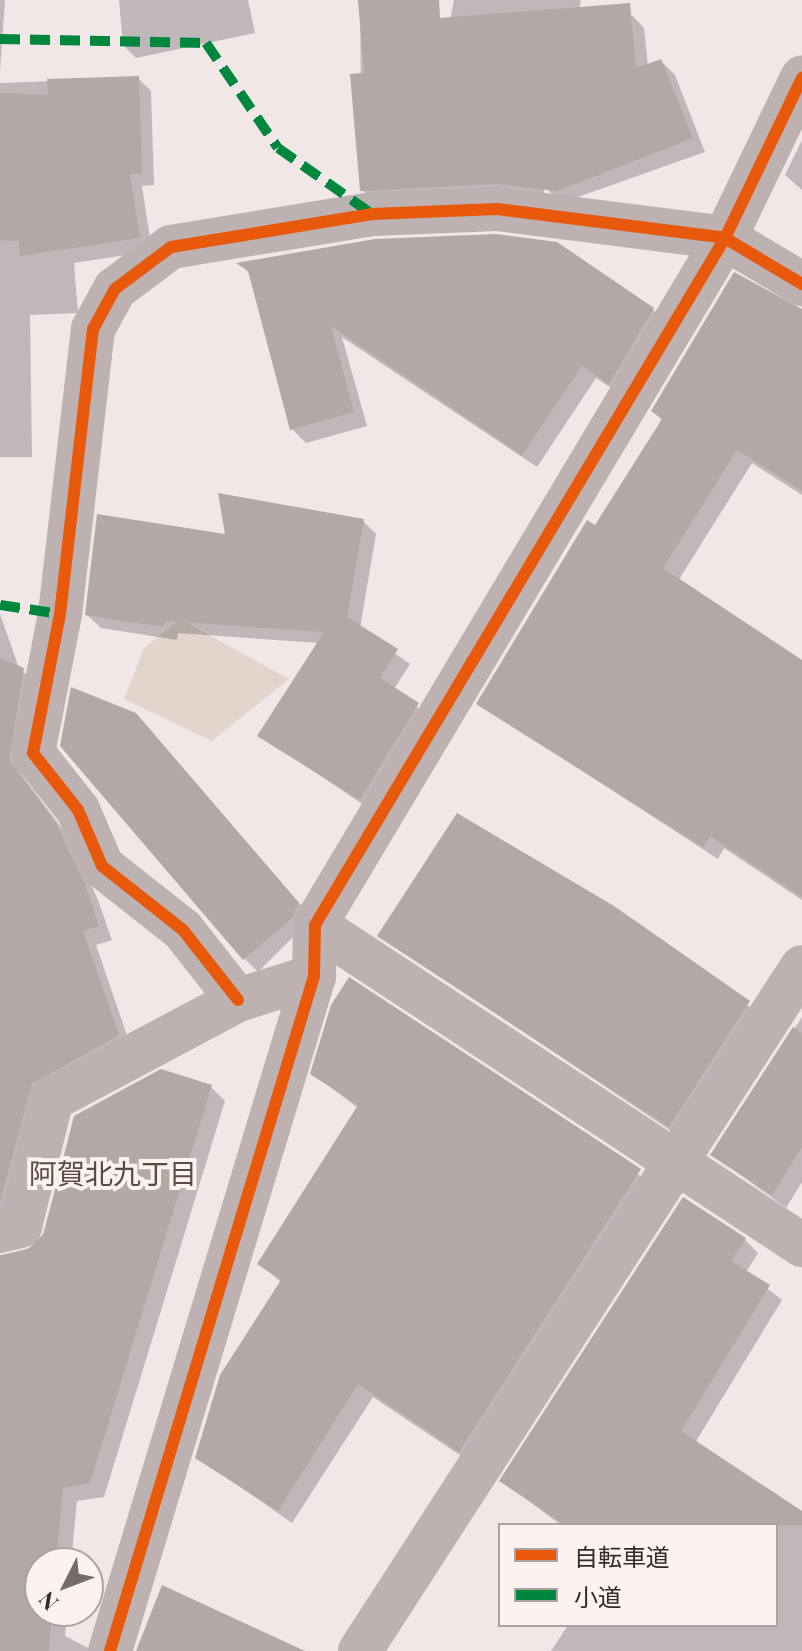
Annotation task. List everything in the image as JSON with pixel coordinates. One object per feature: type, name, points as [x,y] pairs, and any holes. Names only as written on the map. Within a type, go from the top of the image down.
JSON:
[{"type":"street","points":[[110,1651],[314,976],[315,925],[725,238],[802,78]]},
{"type":"street","points":[[238,1000],[183,930],[102,866],[78,810],[33,753],[60,614],[93,329],[115,289],[171,247],[372,214],[497,209],[725,238],[802,284]]},
{"type":"street","points":[[315,925],[672,1163],[802,1245]]},
{"type":"street","points":[[360,1651],[672,1163],[802,967]]},
{"type":"street","points":[[0,1231],[20,1226],[52,1099],[238,1000],[314,976]]},
{"type":"shaded area","points":[[180,619],[289,679],[212,741],[124,699],[144,648]]},
{"type":"building","points":[[358,0],[439,0],[440,18],[630,3],[636,68],[661,59],[693,138],[557,191],[496,184],[360,191],[350,74],[364,73]]},
{"type":"building","points":[[139,76],[142,173],[130,174],[140,238],[20,256],[19,241],[0,240],[0,93],[48,95],[47,79]]},
{"type":"building","points":[[496,234],[557,242],[654,308],[609,384],[582,366],[522,455],[331,326],[354,412],[290,430],[248,271],[236,263],[375,239]]},
{"type":"building","points":[[734,272],[802,309],[802,491],[737,450],[663,568],[802,660],[802,897],[710,836],[703,847],[476,704],[587,520],[595,525],[662,419],[651,411]]},
{"type":"building","points":[[218,493],[364,519],[347,617],[398,649],[380,678],[419,703],[360,800],[257,736],[324,632],[165,621],[164,627],[85,615],[97,514],[225,534]]},
{"type":"building","points":[[0,658],[24,668],[9,760],[56,823],[85,884],[99,926],[83,931],[119,1035],[32,1084],[0,1203]]},
{"type":"building","points":[[71,687],[136,713],[299,903],[292,918],[243,960],[60,746]]},
{"type":"building","points":[[457,813],[614,906],[750,1001],[669,1127],[377,936]]},
{"type":"building","points":[[349,977],[641,1169],[459,1452],[358,1384],[278,1511],[195,1458],[220,1375],[281,1280],[257,1264],[358,1105],[310,1074],[331,1005]]},
{"type":"building","points":[[793,1027],[802,1033],[802,1147],[772,1195],[710,1155]]},
{"type":"building","points":[[161,1069],[212,1085],[90,1483],[63,1488],[57,1547],[24,1547],[24,1627],[51,1627],[49,1651],[0,1651],[0,1255],[27,1250],[44,1233],[74,1116]]},
{"type":"building","points":[[683,1197],[746,1238],[731,1261],[770,1285],[681,1431],[802,1511],[802,1525],[562,1523],[499,1481]]},
{"type":"building","points":[[162,1585],[305,1651],[136,1651]]},
{"type":"marked path","points":[[0,39],[206,43],[278,148],[372,214]]},
{"type":"marked path","points":[[0,605],[60,614]]},
{"type":"cycle path","points":[[110,1651],[314,976],[315,925],[725,238],[802,78]]},
{"type":"cycle path","points":[[238,1000],[183,930],[102,866],[78,810],[33,753],[60,614],[93,329],[115,289],[171,247],[372,214],[497,209],[725,238],[802,284]]},
{"type":"district","name":"阿賀北九丁目","points":[[113,1173]]}]
